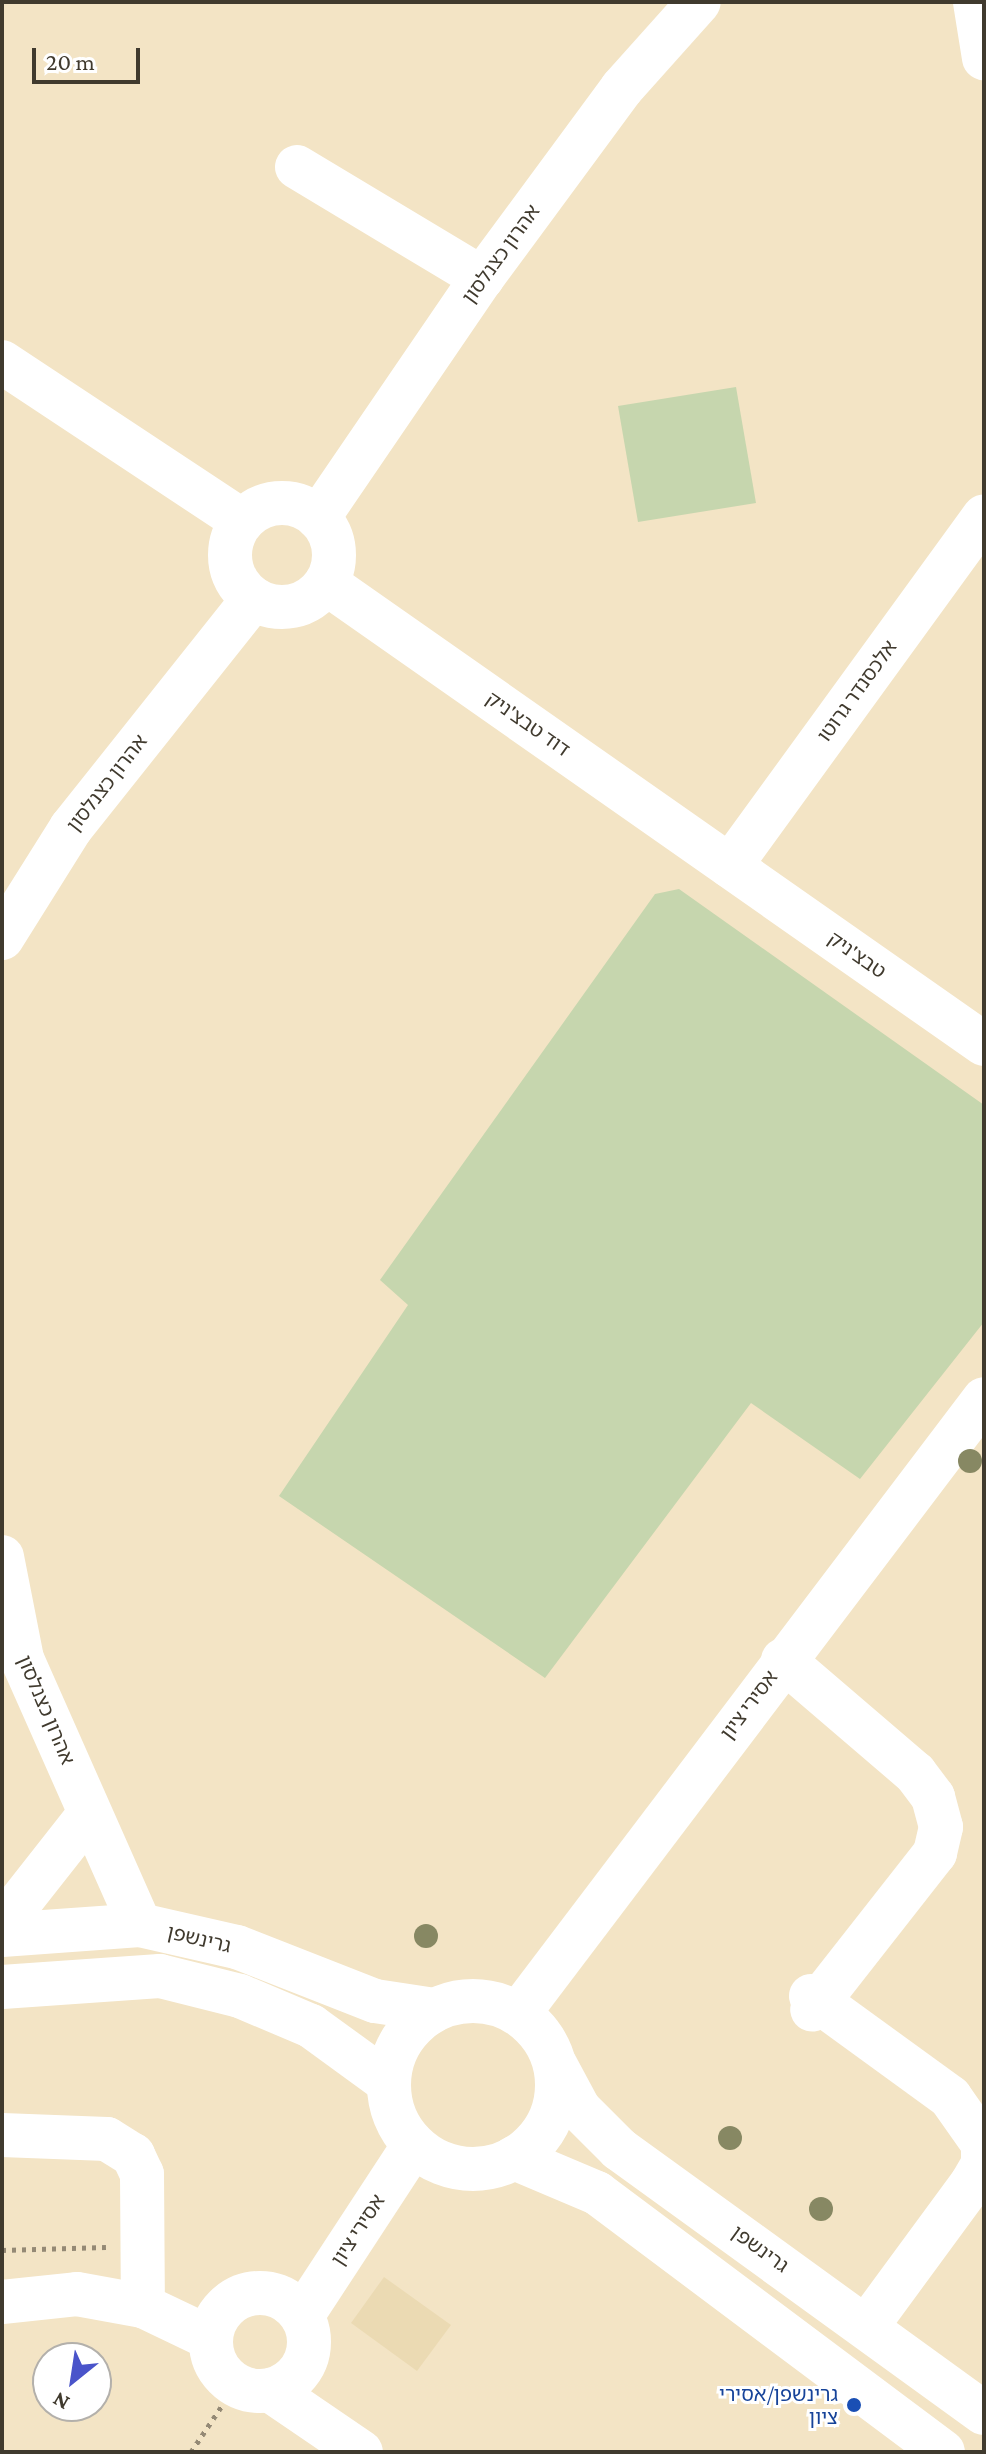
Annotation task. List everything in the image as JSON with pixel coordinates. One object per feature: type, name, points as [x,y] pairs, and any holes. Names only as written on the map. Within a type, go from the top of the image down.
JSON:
[{"type":"street","name":"אהרון כצנלסון","points":[[318,518],[482,278],[622,88],[699,2]]},
{"type":"street","points":[[975,2],[984,58]]},
{"type":"street","points":[[297,167],[482,278]]},
{"type":"street","points":[[2,362],[242,521]]},
{"type":"street","points":[[271,504],[289,504],[318,518],[334,551],[326,583],[312,599],[293,607],[274,607],[253,599],[233,575],[229,552],[242,521],[271,504]]},
{"type":"street","name":"אלכסנדר גרוטו","points":[[730,866],[984,517]]},
{"type":"street","name":"דוד טבצ'ניק","points":[[326,583],[730,866]]},
{"type":"street","name":"אהרון כצנלסון","points":[[2,938],[71,828],[253,599]]},
{"type":"street","name":"טבצ'ניק","points":[[730,866],[984,1044]]},
{"type":"street","name":"אסירי ציון","points":[[519,2013],[783,1660],[984,1399]]},
{"type":"street","name":"אהרון כצנלסון","points":[[2,1557],[22,1659],[140,1925]]},
{"type":"street","points":[[783,1660],[915,1773],[933,1797],[941,1827],[935,1853],[818,1997],[950,2097],[971,2120],[983,2144],[983,2164],[972,2183],[867,2326]]},
{"type":"street","points":[[2,1925],[90,1813]]},
{"type":"street","name":"גרינשפן","points":[[2,1935],[140,1925],[237,1947],[375,2001],[434,2010]]},
{"type":"street","points":[[2,1987],[160,1976],[213,1989],[311,2026],[388,2082]]},
{"type":"street","points":[[477,2001],[519,2013],[545,2039],[556,2066],[557,2095],[549,2123],[535,2143],[514,2158],[467,2169],[439,2162],[414,2145],[393,2112],[388,2082],[394,2054],[409,2029],[434,2010],[477,2001]]},
{"type":"street","name":"גרינשפן","points":[[556,2066],[579,2109],[619,2149],[984,2413]]},
{"type":"street","points":[[2,2135],[107,2139],[133,2155],[142,2174],[143,2306]]},
{"type":"street","name":"אסירי ציון","points":[[302,2316],[414,2145]]},
{"type":"street","points":[[514,2158],[597,2193],[943,2452]]},
{"type":"street","points":[[253,2387],[292,2379],[307,2358],[310,2341],[302,2316],[276,2294],[256,2292],[225,2306],[210,2338],[222,2374],[253,2387],[361,2452]]},
{"type":"street","points":[[2,2302],[77,2294],[143,2306],[210,2338]]},
{"type":"path","points":[[2,2250],[143,2245]]},
{"type":"path","points":[[191,2452],[253,2387]]},
{"type":"shaded area","points":[[384,2277],[451,2325],[417,2371],[351,2323]]},
{"type":"green space","points":[[736,387],[756,503],[638,522],[618,406]]},
{"type":"green space","points":[[679,889],[984,1105],[984,1322],[860,1479],[751,1403],[545,1678],[279,1496],[408,1305],[380,1280],[655,894]]},
{"type":"place","name":"גרינשפן/אסירי ציון","points":[[854,2405]]}]
